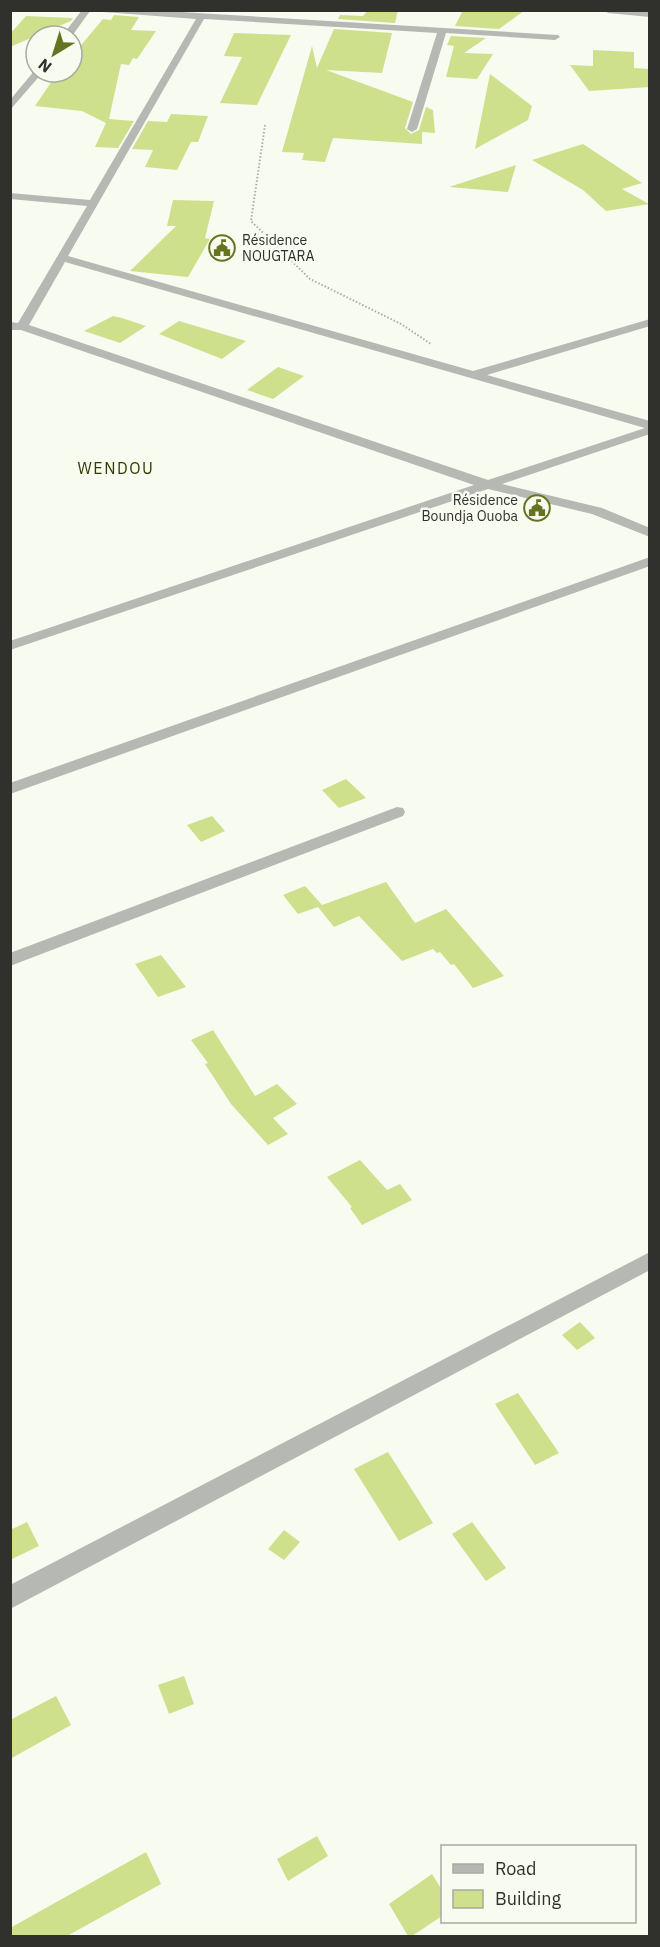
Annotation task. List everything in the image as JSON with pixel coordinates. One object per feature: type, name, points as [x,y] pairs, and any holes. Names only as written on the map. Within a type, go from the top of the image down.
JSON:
[{"type":"street","points":[[76,24],[87,10]]},
{"type":"street","points":[[94,10],[555,37]]},
{"type":"street","points":[[608,10],[650,14]]},
{"type":"street","points":[[201,17],[62,258],[16,326],[488,485],[597,511],[650,533]]},
{"type":"street","points":[[412,129],[442,31]]},
{"type":"street","points":[[10,106],[28,84]]},
{"type":"street","points":[[10,196],[93,203]]},
{"type":"street","points":[[62,258],[650,425]]},
{"type":"street","points":[[476,375],[650,321]]},
{"type":"street","points":[[10,646],[650,430]]},
{"type":"street","points":[[10,789],[650,561]]},
{"type":"street","points":[[10,960],[397,812]]},
{"type":"street","points":[[10,1598],[650,1260]]},
{"type":"path","points":[[265,125],[251,221],[310,279],[402,324],[439,349]]},
{"type":"building","points":[[368,10],[398,10],[395,23],[338,19],[340,15],[363,16]]},
{"type":"building","points":[[463,10],[525,10],[499,29],[455,26]]},
{"type":"building","points":[[114,15],[139,17],[131,30],[156,31],[137,59],[133,58],[129,65],[121,64],[109,119],[134,121],[118,148],[95,147],[106,123],[82,111],[35,106],[50,84],[84,84],[84,42],[103,19],[111,20]]},
{"type":"building","points":[[26,16],[73,18],[64,24],[24,24],[24,41],[10,47],[10,34]]},
{"type":"building","points":[[334,29],[392,33],[382,73],[326,70],[413,102],[405,128],[411,134],[419,130],[426,107],[433,110],[435,133],[422,132],[422,144],[333,138],[325,162],[302,160],[304,153],[282,152],[312,46],[317,68]]},
{"type":"building","points":[[234,33],[291,35],[257,105],[220,103],[242,57],[224,56]]},
{"type":"building","points":[[451,36],[486,38],[464,53],[493,54],[477,79],[446,77],[454,46],[447,45]]},
{"type":"building","points":[[593,50],[634,52],[634,68],[650,69],[650,87],[589,91],[570,65],[593,66]]},
{"type":"building","points":[[490,74],[532,106],[528,120],[475,149]]},
{"type":"building","points":[[171,114],[208,116],[198,142],[191,142],[177,170],[145,167],[153,150],[132,149],[148,121],[167,122]]},
{"type":"building","points":[[583,144],[642,183],[622,189],[649,204],[606,211],[583,190],[532,160]]},
{"type":"building","points":[[516,165],[508,192],[449,187]]},
{"type":"building","points":[[173,200],[214,201],[205,238],[210,239],[188,277],[130,271],[176,226],[167,226]]},
{"type":"building","points":[[113,316],[146,326],[120,343],[84,331]]},
{"type":"building","points":[[179,321],[246,341],[222,359],[159,334]]},
{"type":"building","points":[[278,367],[304,376],[273,399],[247,390]]},
{"type":"building","points":[[346,779],[366,798],[339,808],[322,790]]},
{"type":"building","points":[[212,816],[225,831],[201,842],[187,825]]},
{"type":"building","points":[[386,882],[415,923],[446,909],[504,976],[473,988],[454,964],[451,965],[440,952],[437,953],[433,949],[402,961],[359,916],[334,927],[318,907],[298,914],[283,895],[305,886],[322,905]]},
{"type":"building","points":[[161,955],[186,987],[158,997],[135,964]]},
{"type":"building","points":[[213,1030],[255,1096],[277,1084],[297,1104],[273,1118],[288,1134],[268,1145],[231,1104],[205,1064],[208,1063],[191,1040]]},
{"type":"building","points":[[360,1160],[387,1190],[400,1184],[412,1200],[362,1225],[350,1208],[352,1207],[327,1177]]},
{"type":"building","points":[[580,1322],[595,1338],[577,1350],[562,1335]]},
{"type":"building","points":[[518,1393],[559,1453],[535,1465],[495,1404]]},
{"type":"building","points":[[388,1452],[433,1523],[399,1541],[354,1469]]},
{"type":"building","points":[[27,1522],[39,1546],[10,1560],[10,1530]]},
{"type":"building","points":[[472,1522],[506,1568],[486,1581],[452,1534]]},
{"type":"building","points":[[284,1530],[300,1542],[284,1560],[268,1549]]},
{"type":"building","points":[[184,1676],[194,1704],[169,1714],[158,1685]]},
{"type":"building","points":[[56,1696],[71,1725],[10,1759],[10,1720]]},
{"type":"building","points":[[317,1836],[328,1856],[288,1881],[277,1859]]},
{"type":"building","points":[[146,1852],[161,1884],[67,1936],[10,1936],[10,1928]]},
{"type":"building","points":[[432,1874],[441,1888],[441,1917],[412,1936],[408,1936],[389,1904]]},
{"type":"place","name":"Résidence NOUGTARA","points":[[222,248]]},
{"type":"place","name":"Résidence Boundja Ouoba","points":[[537,508]]},
{"type":"district","name":"WENDOU","points":[[116,468]]}]
